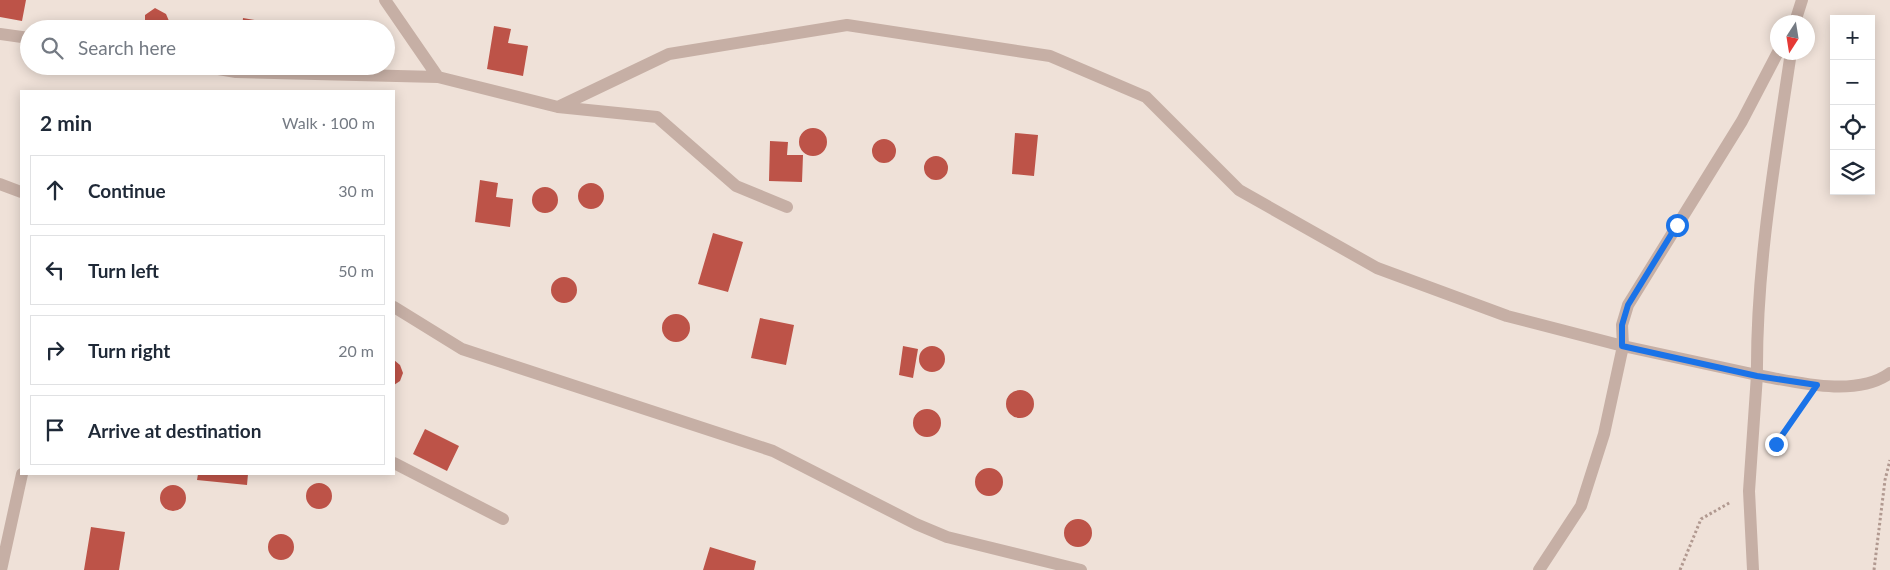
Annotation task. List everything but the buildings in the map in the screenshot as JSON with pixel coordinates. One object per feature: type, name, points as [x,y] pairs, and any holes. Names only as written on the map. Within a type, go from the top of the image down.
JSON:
[{"type":"street","points":[[385,0],[438,77]]},
{"type":"street","points":[[1797,15],[1802,0]]},
{"type":"street","points":[[558,107],[669,54],[847,25],[1050,56],[1146,97],[1239,190],[1377,268],[1507,316],[1622,346],[1757,376],[1817,385],[1854,386],[1880,380],[1890,373]]},
{"type":"street","points":[[0,34],[20,37]]},
{"type":"street","points":[[1539,570],[1581,506],[1604,434],[1622,346],[1622,325],[1628,305],[1742,121],[1774,60]]},
{"type":"street","points":[[1754,570],[1749,491],[1757,376],[1756,330],[1766,216],[1790,60]]},
{"type":"street","points":[[357,75],[438,77],[558,107],[657,117],[736,186],[787,207]]},
{"type":"street","points":[[0,184],[20,192]]},
{"type":"street","points":[[395,308],[462,349],[773,451],[916,524],[947,537],[1081,570]]},
{"type":"street","points":[[395,464],[504,519]]},
{"type":"street","points":[[0,570],[22,475]]},
{"type":"path","points":[[1772,452],[1817,385]]},
{"type":"path","points":[[1874,570],[1885,480],[1890,460]]},
{"type":"path","points":[[1680,570],[1701,519],[1749,491]]},
{"type":"route","points":[[1677,225],[1628,305],[1622,325],[1622,346],[1757,376],[1817,385],[1776,444]]}]
